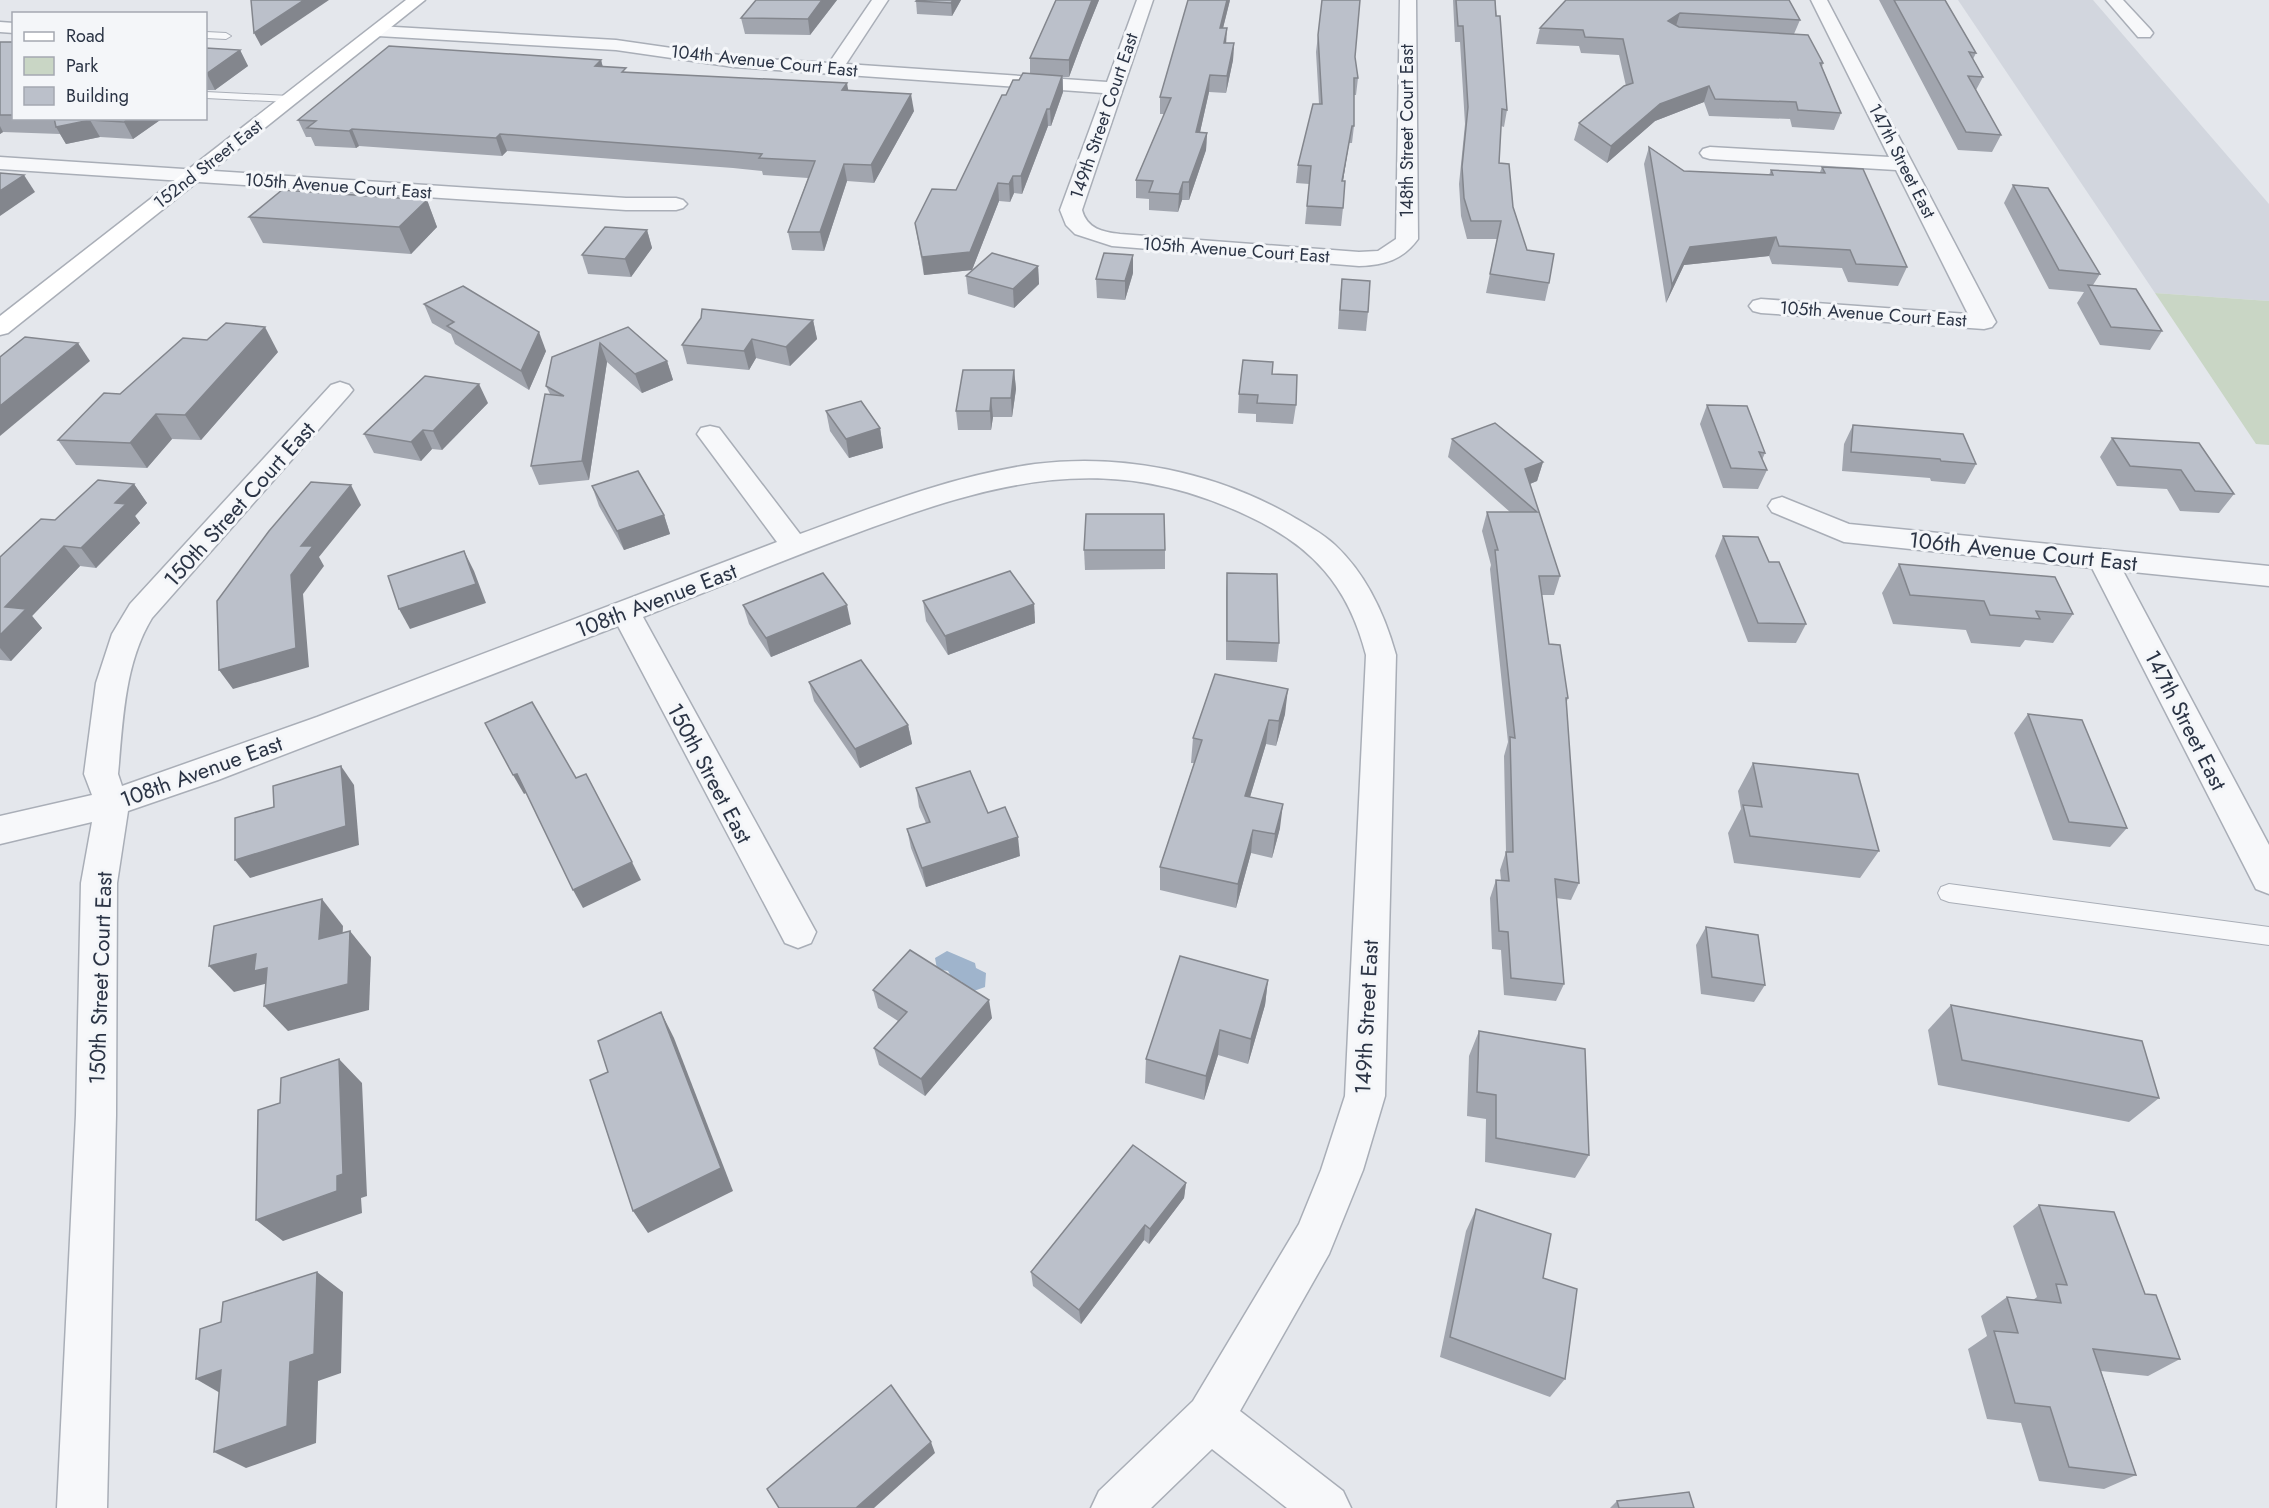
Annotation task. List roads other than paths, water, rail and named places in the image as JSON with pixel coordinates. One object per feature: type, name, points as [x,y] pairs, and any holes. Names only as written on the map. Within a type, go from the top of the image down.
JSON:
[{"type":"main road","name":"152nd Street East","points":[[0,328],[417,0]]},
{"type":"street","points":[[834,69],[880,0]]},
{"type":"street","name":"149th Street Court East","points":[[1082,230],[1072,219],[1071,210],[1145,0]]},
{"type":"street","name":"148th Street Court East","points":[[1391,254],[1403,246],[1407,239],[1408,0]]},
{"type":"street","name":"147th Street East","points":[[1819,0],[1984,322]]},
{"type":"street","points":[[2114,0],[2144,33]]},
{"type":"street","name":"104th Avenue Court East","points":[[378,31],[616,45],[734,63],[1114,88]]},
{"type":"street","points":[[1819,44],[1843,46]]},
{"type":"street","points":[[1710,153],[1904,164]]},
{"type":"street","name":"105th Avenue Court East","points":[[0,163],[626,204],[676,204]]},
{"type":"street","name":"105th Avenue Court East","points":[[1082,230],[1100,238],[1120,241],[1359,260],[1391,254]]},
{"type":"street","name":"105th Avenue Court East","points":[[1761,306],[1984,322]]},
{"type":"street","name":"150th Street Court East","points":[[82,1508],[96,1116],[99,884],[112,804],[101,774],[112,683],[127,634],[141,611],[340,390]]},
{"type":"street","points":[[710,434],[794,545]]},
{"type":"street","name":"108th Avenue East","points":[[0,830],[112,804],[625,612],[794,545],[950,490],[1038,473],[1090,470],[1171,479],[1244,502],[1315,543]]},
{"type":"street","name":"106th Avenue Court East","points":[[1782,506],[1844,533],[2269,576]]},
{"type":"street","name":"149th Street East","points":[[1116,1508],[1210,1418],[1314,1239],[1342,1170],[1365,1095],[1381,655],[1375,627],[1341,569],[1315,543]]},
{"type":"street","name":"147th Street East","points":[[2103,560],[2269,879]]},
{"type":"street","name":"150th Street East","points":[[625,612],[798,932]]},
{"type":"street","points":[[1210,1418],[1326,1508]]},
{"type":"lane","points":[[207,35],[226,36]]},
{"type":"lane","points":[[207,95],[290,99]]},
{"type":"lane","points":[[1949,893],[2269,936]]},
{"type":"water","points":[[947,951],[975,963],[976,968],[986,973],[985,987],[971,992],[961,987],[962,982],[952,978],[948,971],[937,969],[935,958]]}]
